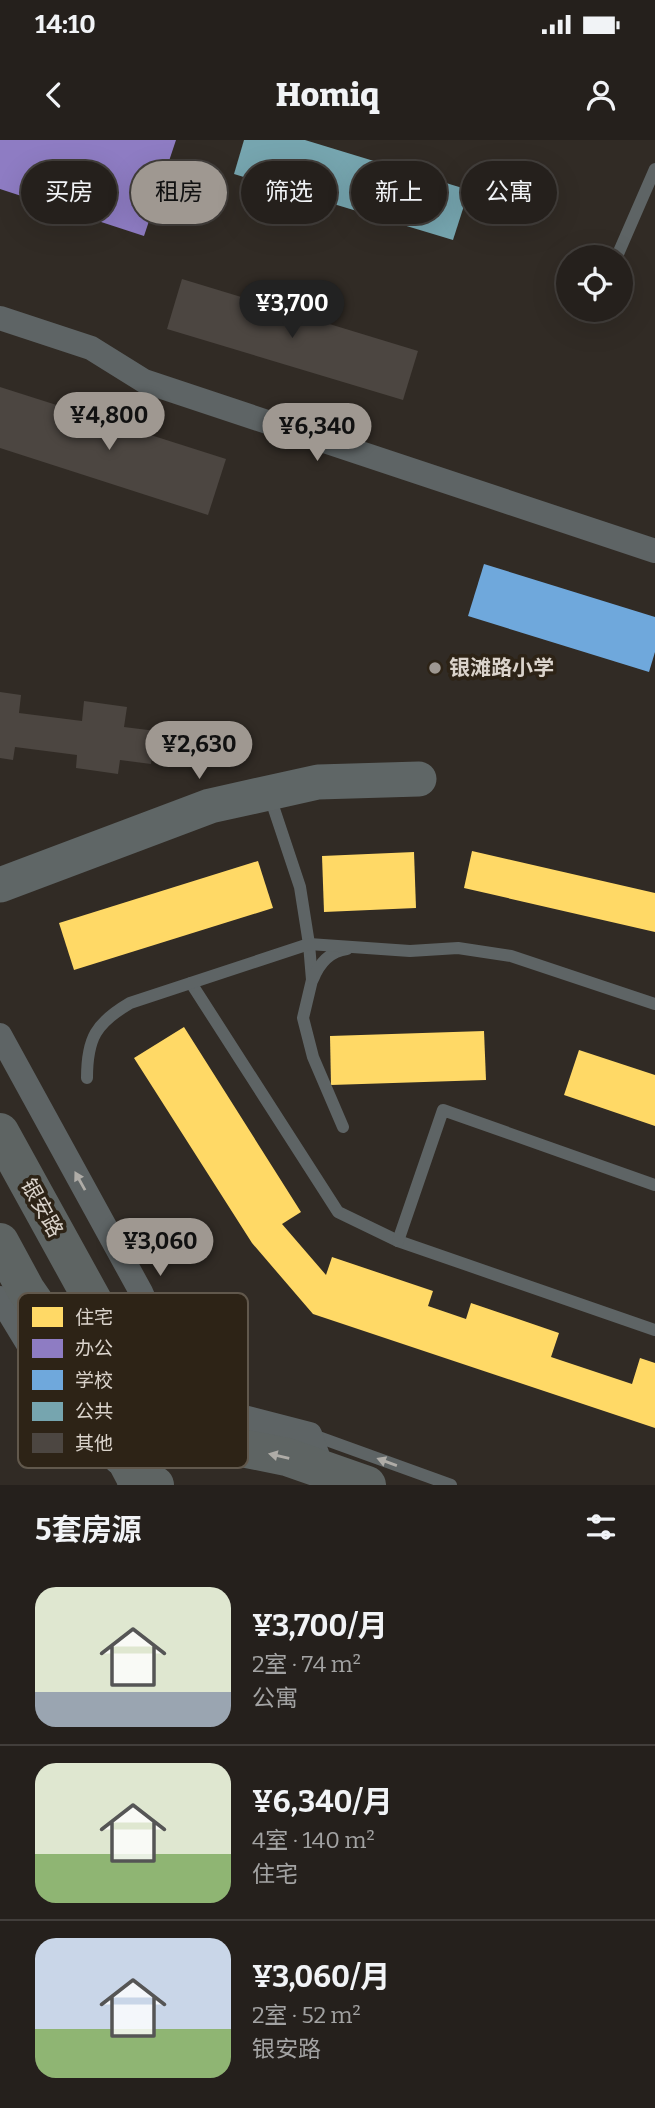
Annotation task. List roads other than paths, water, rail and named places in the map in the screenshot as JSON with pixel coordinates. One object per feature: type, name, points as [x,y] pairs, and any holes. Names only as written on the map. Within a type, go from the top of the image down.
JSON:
[{"type":"main road","name":"银安路","points":[[0,1132],[89,1293]]},
{"type":"main road","points":[[0,1242],[28,1293]]},
{"type":"main road","points":[[248,1449],[287,1457],[367,1485]]},
{"type":"main road","points":[[133,1468],[142,1484]]},
{"type":"street","points":[[0,318],[91,348],[144,381],[655,551]]},
{"type":"street","points":[[0,885],[210,806],[318,782],[419,779]]},
{"type":"street","points":[[0,1035],[141,1293]]},
{"type":"street","points":[[0,1298],[18,1328]]},
{"type":"street","points":[[248,1418],[310,1434],[323,1470]]},
{"type":"street","points":[[125,1468],[142,1484],[150,1468]]},
{"type":"lane","points":[[622,245],[655,169]]},
{"type":"lane","points":[[269,793],[300,887],[313,980]]},
{"type":"lane","points":[[87,1078],[87,1055],[95,1032],[110,1015],[130,1003],[309,944],[410,951],[458,948],[511,956],[655,1004]]},
{"type":"lane","points":[[343,1127],[313,1057],[303,1018],[318,967],[341,950],[355,948]]},
{"type":"lane","points":[[191,983],[338,1212],[398,1241],[655,1330]]},
{"type":"lane","points":[[398,1241],[443,1110],[655,1185]]},
{"type":"lane","points":[[310,1434],[451,1485]]},
{"type":"place","name":"银滩路小学","points":[[435,668]]}]
